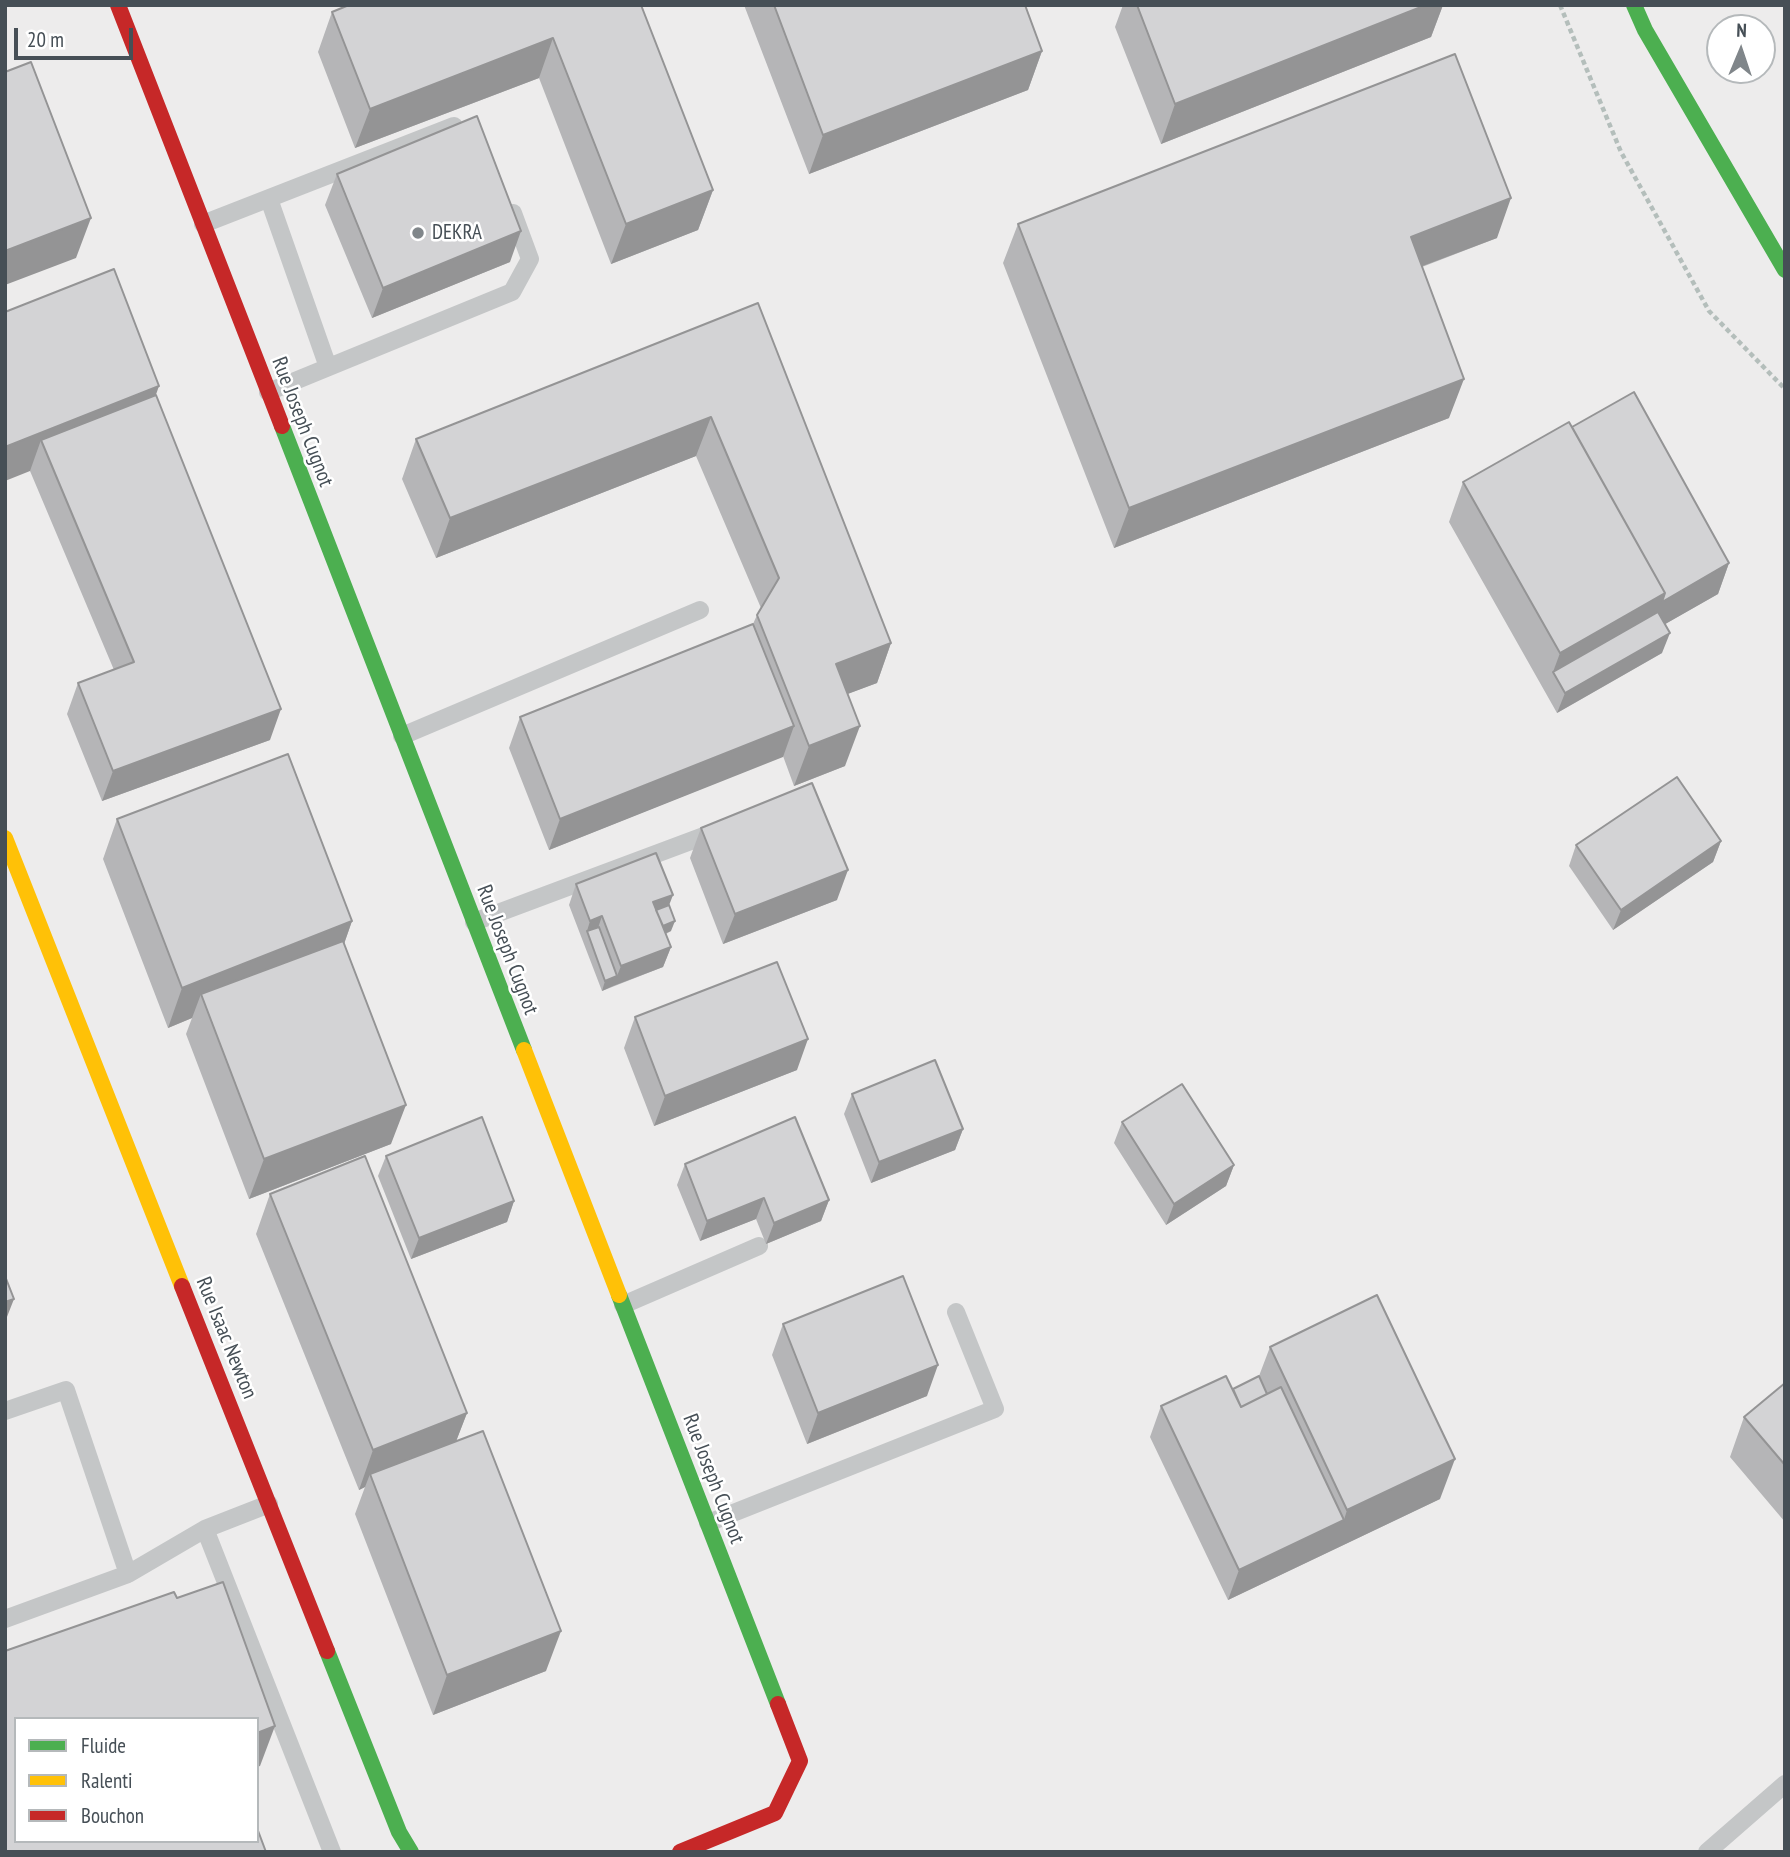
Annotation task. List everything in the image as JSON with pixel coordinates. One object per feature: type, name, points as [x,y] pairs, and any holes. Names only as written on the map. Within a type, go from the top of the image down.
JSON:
[{"type":"street","name":"Rue Joseph Cugnot","points":[[118,5],[800,1761],[775,1813],[680,1852]]},
{"type":"street","points":[[1634,5],[1644,30],[1785,270]]},
{"type":"street","name":"Rue Isaac Newton","points":[[5,838],[399,1832],[411,1852]]},
{"type":"lane","points":[[203,224],[454,126],[474,131]]},
{"type":"lane","points":[[268,392],[512,292],[530,259],[506,196]]},
{"type":"lane","points":[[269,199],[328,367]]},
{"type":"lane","points":[[402,736],[700,610]]},
{"type":"lane","points":[[474,922],[742,822]]},
{"type":"lane","points":[[623,1305],[759,1246]]},
{"type":"lane","points":[[708,1523],[995,1409],[956,1312]]},
{"type":"lane","points":[[5,1411],[66,1390],[128,1574]]},
{"type":"lane","points":[[5,1619],[128,1574],[205,1529],[269,1504]]},
{"type":"lane","points":[[205,1529],[332,1852]]},
{"type":"lane","points":[[1707,1852],[1785,1784]]},
{"type":"path","points":[[1560,5],[1621,152],[1709,311],[1785,389]]},
{"type":"building","points":[[349,5],[641,5],[713,190],[626,224],[553,38],[370,109],[332,12]]},
{"type":"building","points":[[774,5],[1025,5],[1042,51],[823,135]]},
{"type":"building","points":[[1137,5],[1426,5],[1175,104]]},
{"type":"building","points":[[1455,54],[1511,198],[1411,237],[1464,379],[1129,508],[1018,224]]},
{"type":"building","points":[[31,62],[91,218],[5,251],[5,72]]},
{"type":"building","name":"DEKRA","points":[[477,116],[521,231],[383,288],[337,174]]},
{"type":"building","points":[[114,269],[159,386],[5,447],[5,312]]},
{"type":"building","points":[[758,303],[891,643],[836,664],[860,726],[809,746],[757,615],[779,578],[711,417],[450,518],[416,439]]},
{"type":"building","points":[[1634,392],[1729,563],[1662,602],[1665,593],[1572,427]]},
{"type":"building","points":[[156,395],[281,709],[113,771],[78,683],[134,662],[41,440]]},
{"type":"building","points":[[1569,422],[1665,593],[1560,653],[1463,482]]},
{"type":"building","points":[[1658,612],[1670,633],[1565,693],[1553,672]]},
{"type":"building","points":[[753,624],[794,726],[560,819],[520,717]]},
{"type":"building","points":[[288,754],[352,921],[182,988],[117,819]]},
{"type":"building","points":[[1677,777],[1721,841],[1621,910],[1576,845]]},
{"type":"building","points":[[812,783],[848,870],[735,914],[701,828]]},
{"type":"building","points":[[656,853],[673,895],[653,902],[671,947],[621,966],[602,916],[590,921],[576,884]]},
{"type":"building","points":[[669,905],[675,921],[663,926],[656,910]]},
{"type":"building","points":[[599,927],[617,976],[605,981],[587,931]]},
{"type":"building","points":[[343,941],[406,1105],[264,1159],[201,994]]},
{"type":"building","points":[[777,962],[808,1039],[665,1096],[635,1017]]},
{"type":"building","points":[[935,1060],[963,1129],[879,1162],[852,1094]]},
{"type":"building","points":[[1182,1084],[1234,1165],[1174,1204],[1122,1122]]},
{"type":"building","points":[[482,1117],[514,1201],[419,1238],[386,1156]]},
{"type":"building","points":[[795,1117],[829,1200],[774,1223],[764,1198],[707,1221],[685,1164]]},
{"type":"building","points":[[365,1156],[467,1413],[373,1450],[270,1194]]},
{"type":"building","points":[[5,1276],[14,1299],[5,1302]]},
{"type":"building","points":[[903,1276],[938,1365],[818,1413],[783,1324]]},
{"type":"building","points":[[1377,1295],[1455,1459],[1347,1510],[1270,1347]]},
{"type":"building","points":[[1226,1376],[1241,1407],[1281,1387],[1344,1520],[1239,1570],[1161,1406]]},
{"type":"building","points":[[1259,1376],[1267,1394],[1241,1407],[1233,1389]]},
{"type":"building","points":[[1785,1383],[1785,1465],[1744,1417]]},
{"type":"building","points":[[483,1431],[561,1631],[447,1675],[370,1474]]},
{"type":"building","points":[[223,1582],[275,1726],[259,1732],[259,1717],[14,1717],[14,1843],[259,1843],[259,1833],[266,1852],[5,1852],[5,1651],[174,1592],[177,1598]]},
{"type":"traffic: fast","points":[[1634,5],[1645,30],[1785,270]]},
{"type":"traffic: fast","points":[[282,426],[524,1050]]},
{"type":"traffic: fast","points":[[619,1295],[778,1704]]},
{"type":"traffic: fast","points":[[327,1651],[399,1832],[411,1852]]},
{"type":"traffic: slow","points":[[5,838],[182,1286]]},
{"type":"traffic: slow","points":[[524,1050],[619,1295]]},
{"type":"traffic: jam","points":[[118,5],[282,426]]},
{"type":"traffic: jam","points":[[182,1286],[327,1651]]},
{"type":"traffic: jam","points":[[680,1852],[775,1813],[800,1761],[778,1704]]},
{"type":"place","name":"DEKRA","points":[[418,233]]}]
